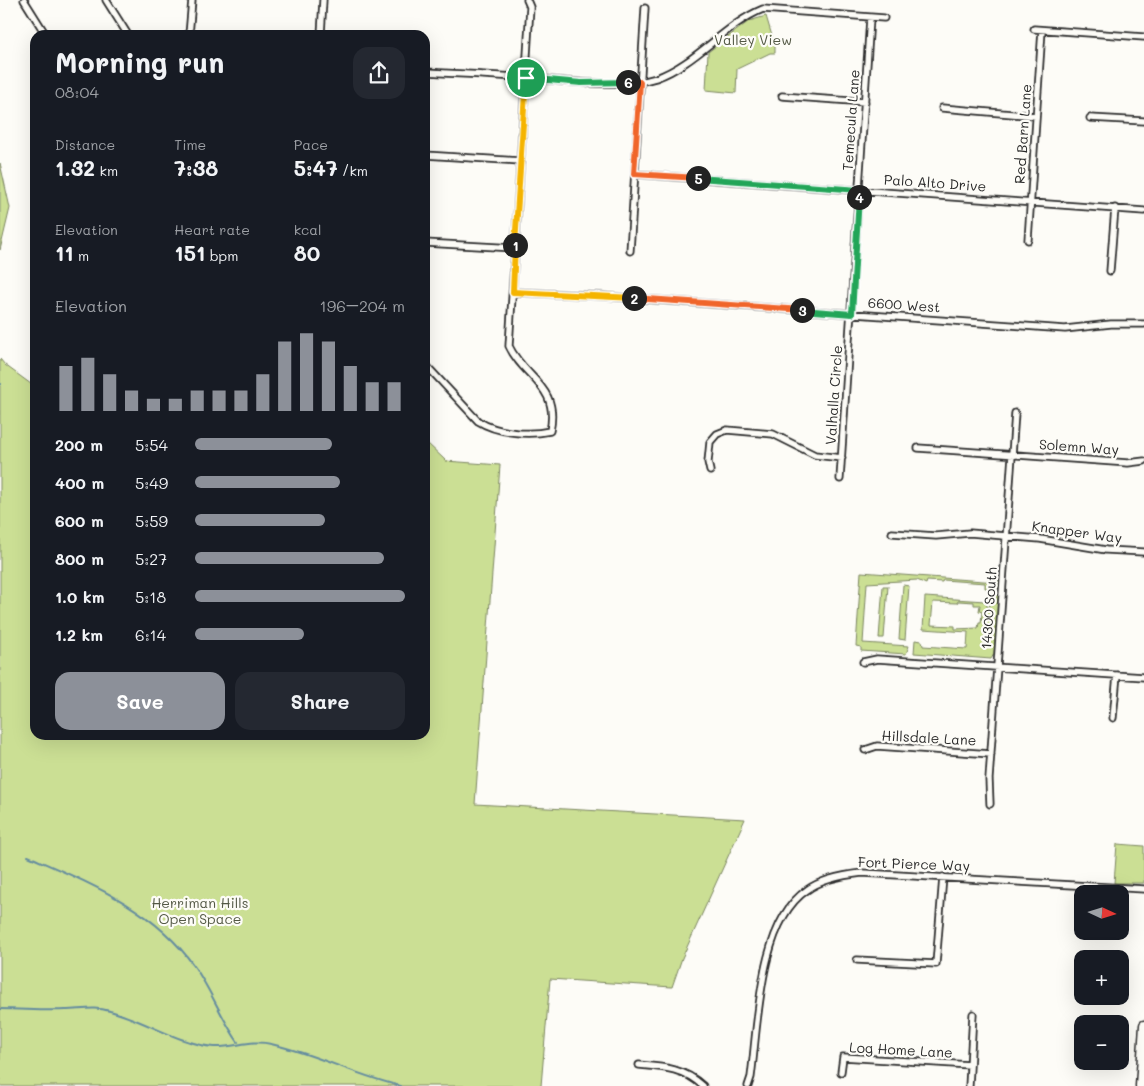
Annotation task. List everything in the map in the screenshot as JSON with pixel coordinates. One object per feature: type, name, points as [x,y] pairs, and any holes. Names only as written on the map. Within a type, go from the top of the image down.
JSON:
[{"type":"street","points":[[24,0],[43,30]]},
{"type":"street","points":[[106,0],[125,30]]},
{"type":"street","points":[[189,30],[192,0]]},
{"type":"street","points":[[320,30],[323,0]]},
{"type":"street","points":[[430,369],[478,421],[486,426],[505,431],[550,431],[551,407],[548,394],[515,357],[509,346],[530,7],[527,0]]},
{"type":"street","points":[[630,251],[645,8]]},
{"type":"street","points":[[430,72],[581,83],[640,82],[656,78],[675,69],[745,16],[764,9],[884,18]]},
{"type":"street","name":"Temecula Lane","points":[[852,314],[870,18]]},
{"type":"street","points":[[1034,29],[1144,37]]},
{"type":"street","name":"Red Barn Lane","points":[[1028,240],[1042,30]]},
{"type":"street","points":[[782,96],[865,102]]},
{"type":"street","points":[[942,108],[1036,116]]},
{"type":"street","points":[[1090,118],[1144,121]]},
{"type":"street","points":[[430,155],[520,161]]},
{"type":"street","name":"Palo Alto Drive","points":[[634,174],[1144,211]]},
{"type":"street","points":[[1110,271],[1115,208]]},
{"type":"street","points":[[430,243],[515,248]]},
{"type":"street","name":"6600 West","points":[[513,292],[1064,329],[1111,324],[1144,324]]},
{"type":"street","name":"Valhalla Circle","points":[[840,479],[852,314]]},
{"type":"street","name":"14300 South","points":[[990,804],[991,754],[1015,413]]},
{"type":"street","points":[[710,471],[708,462],[710,442],[717,434],[727,430],[773,434],[815,455],[842,458]]},
{"type":"street","name":"Solemn Way","points":[[918,448],[1128,463],[1144,461]]},
{"type":"street","name":"Knapper Way","points":[[892,534],[936,536],[970,533],[1007,536],[1106,550],[1144,552]]},
{"type":"street","points":[[863,662],[877,658],[1144,677]]},
{"type":"street","points":[[1113,718],[1117,675]]},
{"type":"street","name":"Hillsdale Lane","points":[[865,750],[877,746],[991,754]]},
{"type":"street","name":"Fort Pierce Way","points":[[748,1086],[751,1077],[768,950],[790,906],[807,890],[841,876],[882,872],[1144,889]]},
{"type":"street","points":[[857,960],[936,964],[943,876]]},
{"type":"street","points":[[968,1086],[974,1014]]},
{"type":"street","points":[[1140,1086],[1144,1025]]},
{"type":"street","name":"Log Home Lane","points":[[841,1072],[843,1057],[970,1066]]},
{"type":"street","points":[[640,1065],[673,1068],[696,1080],[703,1086]]},
{"type":"green space","name":"Valley View","points":[[766,16],[775,46],[775,53],[770,53],[737,69],[736,93],[706,90],[708,52],[749,21]]},
{"type":"green space","points":[[0,163],[10,208],[0,250]]},
{"type":"green space","name":"Herriman Hills Open Space","points":[[0,359],[5,365],[30,383],[30,740],[430,740],[430,446],[446,461],[500,465],[475,804],[745,819],[682,958],[672,987],[550,979],[541,1086],[0,1086]]},
{"type":"green space","points":[[861,572],[997,582],[1000,579],[998,588],[985,588],[985,583],[943,580],[942,582],[927,581],[926,584],[917,580],[867,583],[863,643],[909,646],[906,654],[861,651],[861,647],[856,646]]},
{"type":"green space","points":[[903,585],[909,586],[905,640],[899,639]]},
{"type":"green space","points":[[883,586],[888,586],[884,638],[879,638]]},
{"type":"green space","points":[[991,594],[999,595],[994,654],[991,659],[914,653],[915,640],[922,641],[923,646],[967,649],[968,632],[923,629],[925,597],[985,601],[988,608],[993,600],[990,599]],"holes":[[[933,602],[974,602],[974,605],[980,605],[979,611],[982,612],[981,623],[979,623],[978,628],[955,629],[955,626],[931,625]]]},
{"type":"green space","points":[[1117,844],[1144,846],[1144,883],[1114,883]]},
{"type":"waterway","points":[[28,856],[119,900],[140,913],[160,929],[178,946],[194,966],[238,1042]]},
{"type":"waterway","points":[[0,1009],[71,1010],[93,1008],[104,1010],[123,1015],[175,1037],[201,1045],[221,1047],[256,1042],[271,1044],[304,1053],[368,1077],[401,1086]]},
{"type":"route","points":[[526,78],[581,83],[640,82],[634,174],[859,190],[852,314],[601,296],[513,292],[526,78]]}]
